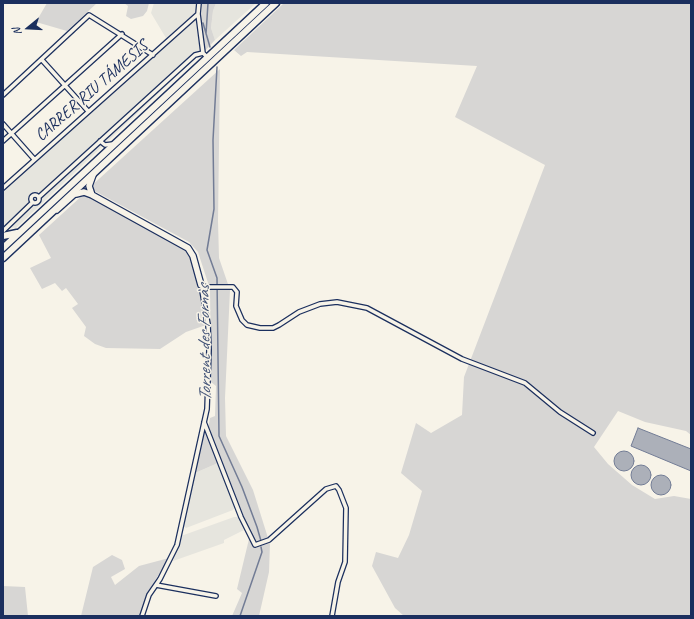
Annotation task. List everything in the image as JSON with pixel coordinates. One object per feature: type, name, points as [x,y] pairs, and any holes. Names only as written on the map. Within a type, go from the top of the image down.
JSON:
[{"type":"main road","points":[[3,248],[116,143],[205,55],[266,3]]},
{"type":"main road","points":[[3,258],[276,3]]},
{"type":"main road","points":[[3,236],[21,231]]},
{"type":"street","points":[[3,230],[33,202],[38,202],[39,197],[195,55],[205,55],[198,14],[199,3]]},
{"type":"street","name":"CARRER RIU TÁMESIS","points":[[3,188],[198,14]]},
{"type":"street","points":[[3,95],[89,15],[122,34],[153,55]]},
{"type":"street","points":[[3,141],[122,34]]},
{"type":"street","points":[[42,60],[88,111]]},
{"type":"street","points":[[3,124],[34,159]]},
{"type":"street","points":[[100,141],[105,145],[116,143]]},
{"type":"street","points":[[92,195],[88,186],[94,172]]},
{"type":"street","points":[[48,216],[60,209],[76,194],[84,192],[92,195],[188,248],[193,256],[201,285],[207,288]]},
{"type":"street","points":[[142,616],[149,595],[169,562],[177,545],[207,410],[209,350],[208,324],[202,291],[207,288],[231,286],[236,292],[236,306],[242,320],[247,325],[260,328],[279,326],[299,312],[320,304],[337,302],[367,308],[462,360],[525,383],[560,412],[593,433]]},
{"type":"street","points":[[204,421],[241,516],[255,545],[269,540],[326,489],[336,486],[339,490],[346,508],[345,562],[338,582],[332,616]]},
{"type":"street","points":[[156,585],[216,596]]},
{"type":"shaded area","points":[[47,3],[97,3],[67,31],[36,22]]},
{"type":"shaded area","points":[[124,3],[149,3],[147,11],[143,16],[131,19],[126,16],[128,6]]},
{"type":"shaded area","points":[[154,3],[196,3],[196,25],[200,50],[199,55],[16,228],[6,227],[3,229],[3,190],[55,142],[164,48],[160,43],[166,38],[151,13]]},
{"type":"shaded area","points":[[202,3],[216,3],[213,11],[211,28],[215,40],[205,51],[201,23]]},
{"type":"shaded area","points":[[216,3],[256,3],[215,40],[211,28],[213,11]]},
{"type":"shaded area","points":[[284,3],[691,3],[691,435],[686,431],[645,422],[618,411],[594,447],[608,464],[632,485],[655,499],[674,496],[691,499],[691,616],[404,616],[395,608],[372,566],[376,552],[398,558],[409,535],[422,491],[401,473],[416,423],[431,433],[462,415],[464,377],[545,165],[455,117],[477,66],[247,52],[241,56],[234,50]]},
{"type":"shaded area","points":[[220,69],[219,258],[230,290],[225,398],[226,436],[253,490],[268,538],[255,544],[208,428],[210,418],[215,416],[216,386],[211,382],[210,289],[198,252],[189,242],[89,188]]},
{"type":"shaded area","points":[[85,193],[189,247],[196,253],[205,291],[206,325],[186,332],[160,349],[106,348],[95,344],[84,336],[86,327],[72,308],[78,304],[66,288],[62,291],[55,283],[42,289],[30,268],[51,258],[39,235]]},
{"type":"shaded area","points":[[638,428],[691,449],[691,471],[631,446]]},
{"type":"shaded area","points":[[204,429],[218,463],[195,473]]},
{"type":"shaded area","points":[[620,451],[628,451],[634,457],[634,465],[628,471],[620,471],[614,465],[614,457]]},
{"type":"shaded area","points":[[218,463],[235,507],[233,510],[186,528],[182,525],[195,473]]},
{"type":"shaded area","points":[[637,465],[645,465],[651,471],[651,479],[645,485],[637,485],[631,479],[631,471]]},
{"type":"shaded area","points":[[657,475],[665,475],[671,481],[671,489],[665,495],[657,495],[651,489],[651,481]]},
{"type":"shaded area","points":[[234,517],[239,517],[244,530],[224,540],[224,543],[173,561],[181,536]]},
{"type":"shaded area","points":[[249,539],[255,548],[270,543],[269,572],[259,616],[232,616],[242,593],[237,589]]},
{"type":"shaded area","points":[[112,555],[122,560],[125,569],[111,577],[115,585],[139,566],[169,558],[148,592],[140,616],[81,616],[93,567]]},
{"type":"shaded area","points":[[3,586],[25,587],[28,616],[3,616]]},
{"type":"waterway","name":"Torrent des Fornàs","points":[[206,34],[208,3]]},
{"type":"waterway","name":"Torrent des Fornàs","points":[[203,23],[210,47]]},
{"type":"waterway","name":"Torrent des Fornàs","points":[[217,67],[213,140],[214,209],[207,250],[217,278],[219,436],[242,487],[261,541]]},
{"type":"waterway","name":"Torrent des Fornàs","points":[[240,616],[262,552],[261,547]]}]
